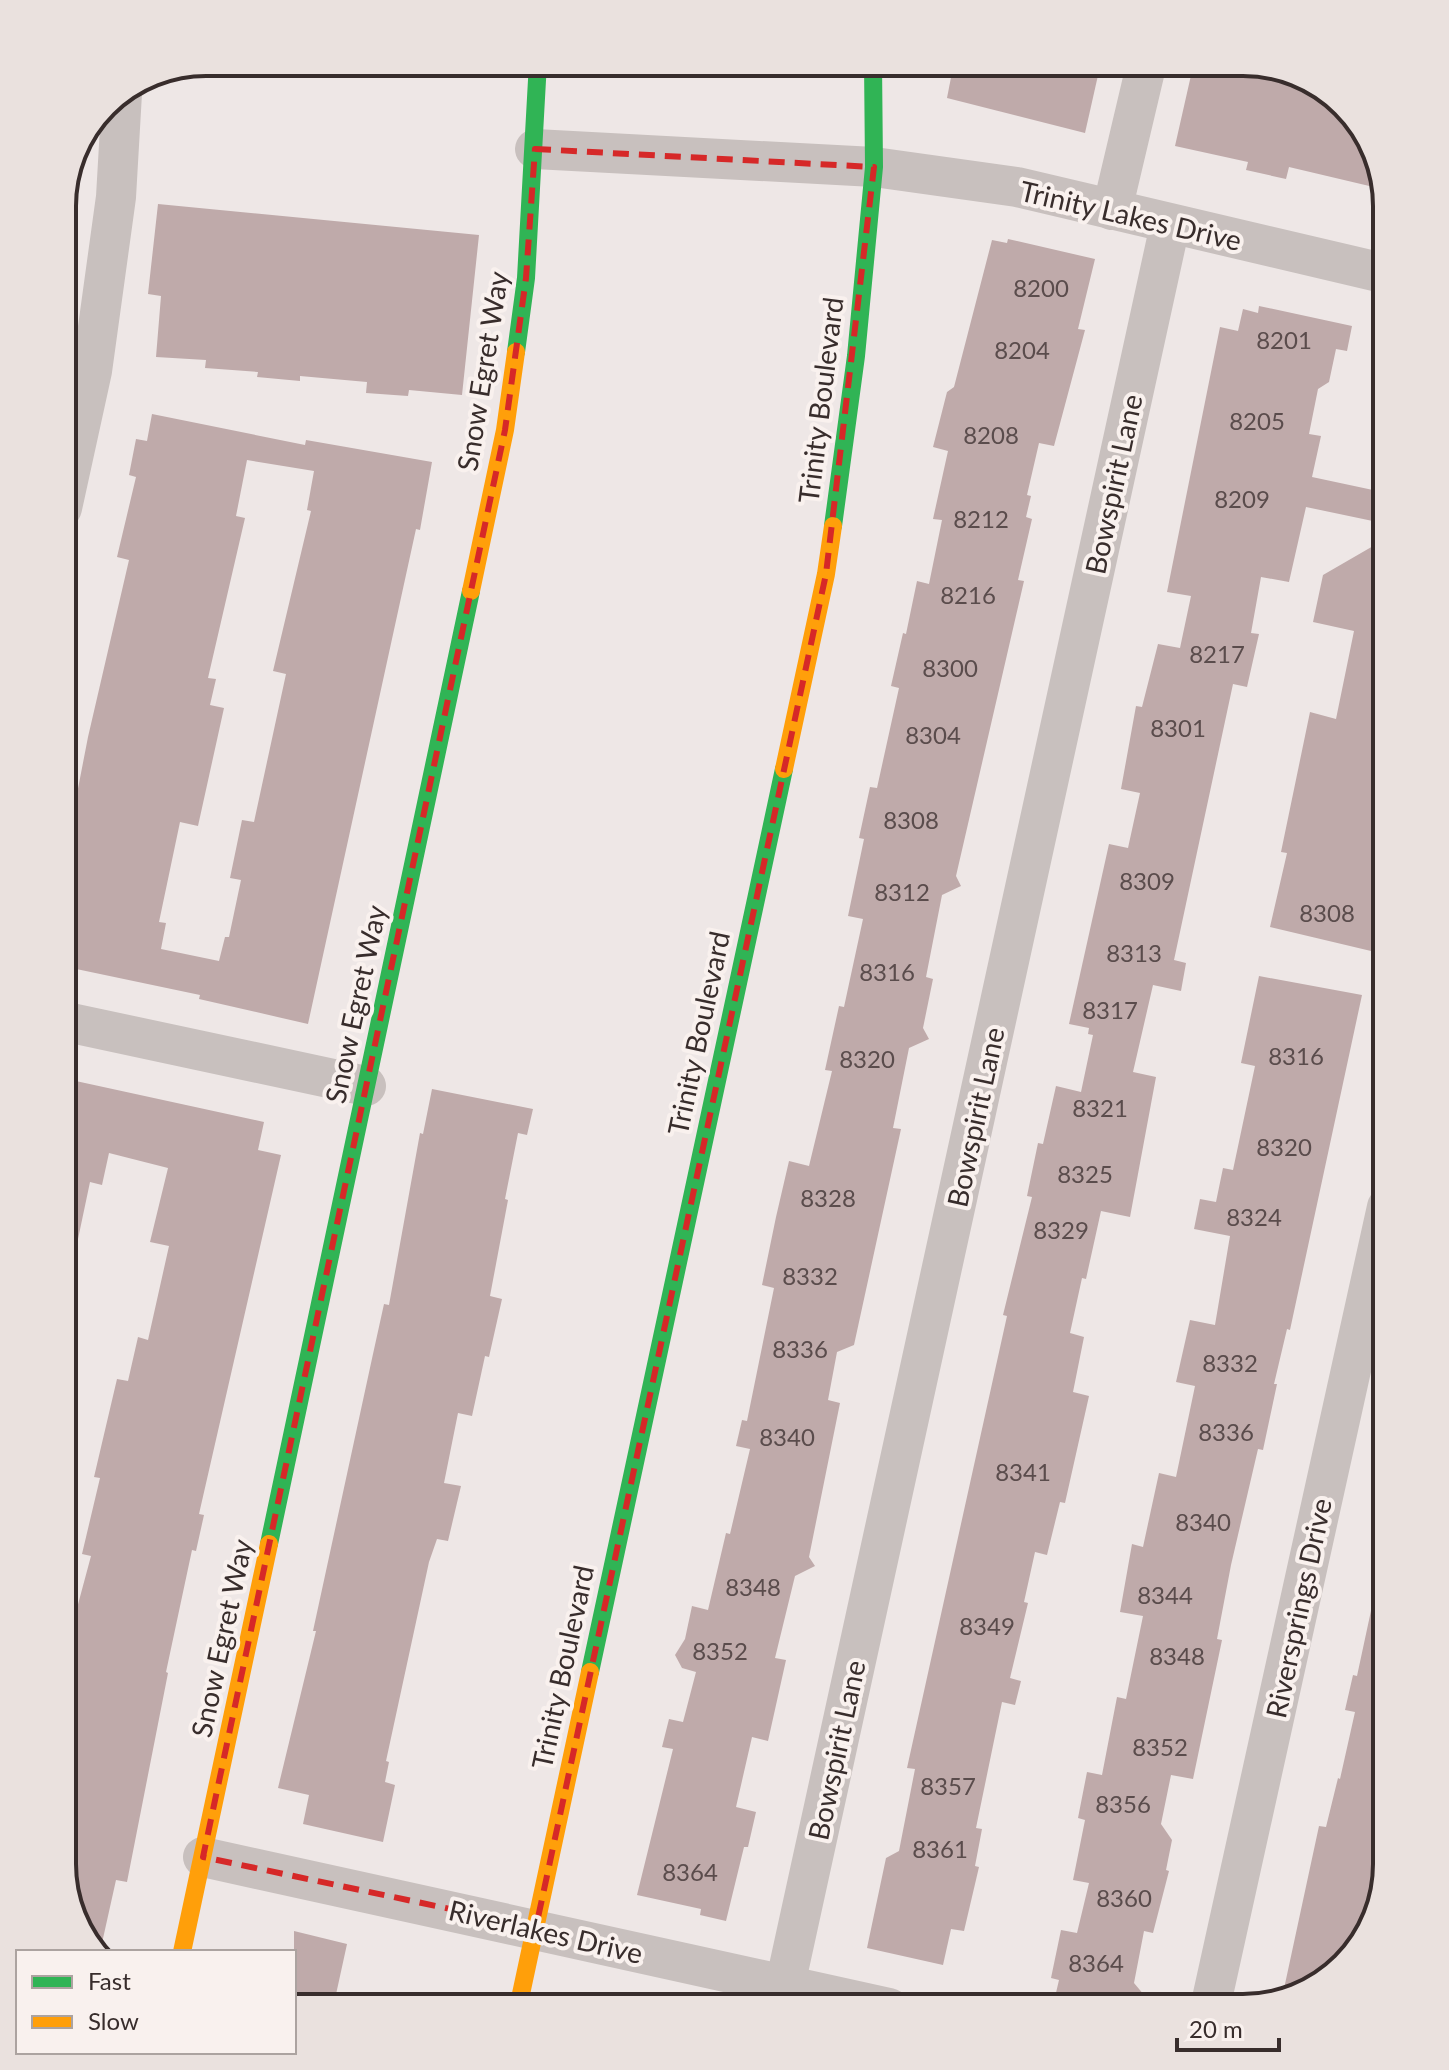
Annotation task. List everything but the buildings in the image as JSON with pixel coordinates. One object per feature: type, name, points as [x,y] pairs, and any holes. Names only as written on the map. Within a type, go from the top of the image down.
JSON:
[{"type":"main road","name":"Snow Egret Way","points":[[182,1950],[505,430],[526,278],[538,76]]},
{"type":"main road","name":"Trinity Boulevard","points":[[521,1994],[826,574],[856,356],[874,167],[873,76]]},
{"type":"street","points":[[1112,210],[1144,76]]},
{"type":"street","points":[[76,444],[92,371],[116,197],[121,107]]},
{"type":"street","name":"Trinity Lakes Drive","points":[[535,149],[874,167],[1017,187],[1373,271]]},
{"type":"street","name":"Bowspirit Lane","points":[[782,1994],[1170,225]]},
{"type":"street","points":[[76,1024],[366,1086]]},
{"type":"street","name":"Riversprings Drive","points":[[1213,1994],[1373,1270]]},
{"type":"street","name":"Riverlakes Drive","points":[[203,1857],[536,1927],[775,1994]]},
{"type":"highlighted area","points":[[535,149],[874,167],[826,574],[536,1927],[203,1857],[505,430],[526,278]]},
{"type":"traffic: fast","points":[[516,352],[526,278],[537,76]]},
{"type":"traffic: fast","points":[[833,526],[856,356],[874,167],[873,76]]},
{"type":"traffic: fast","points":[[269,1544],[471,591]]},
{"type":"traffic: fast","points":[[590,1672],[784,769]]},
{"type":"traffic: slow","points":[[471,591],[505,430],[516,352]]},
{"type":"traffic: slow","points":[[784,769],[826,574],[833,526]]},
{"type":"traffic: slow","points":[[182,1950],[269,1544]]},
{"type":"traffic: slow","points":[[521,1994],[590,1672]]}]
